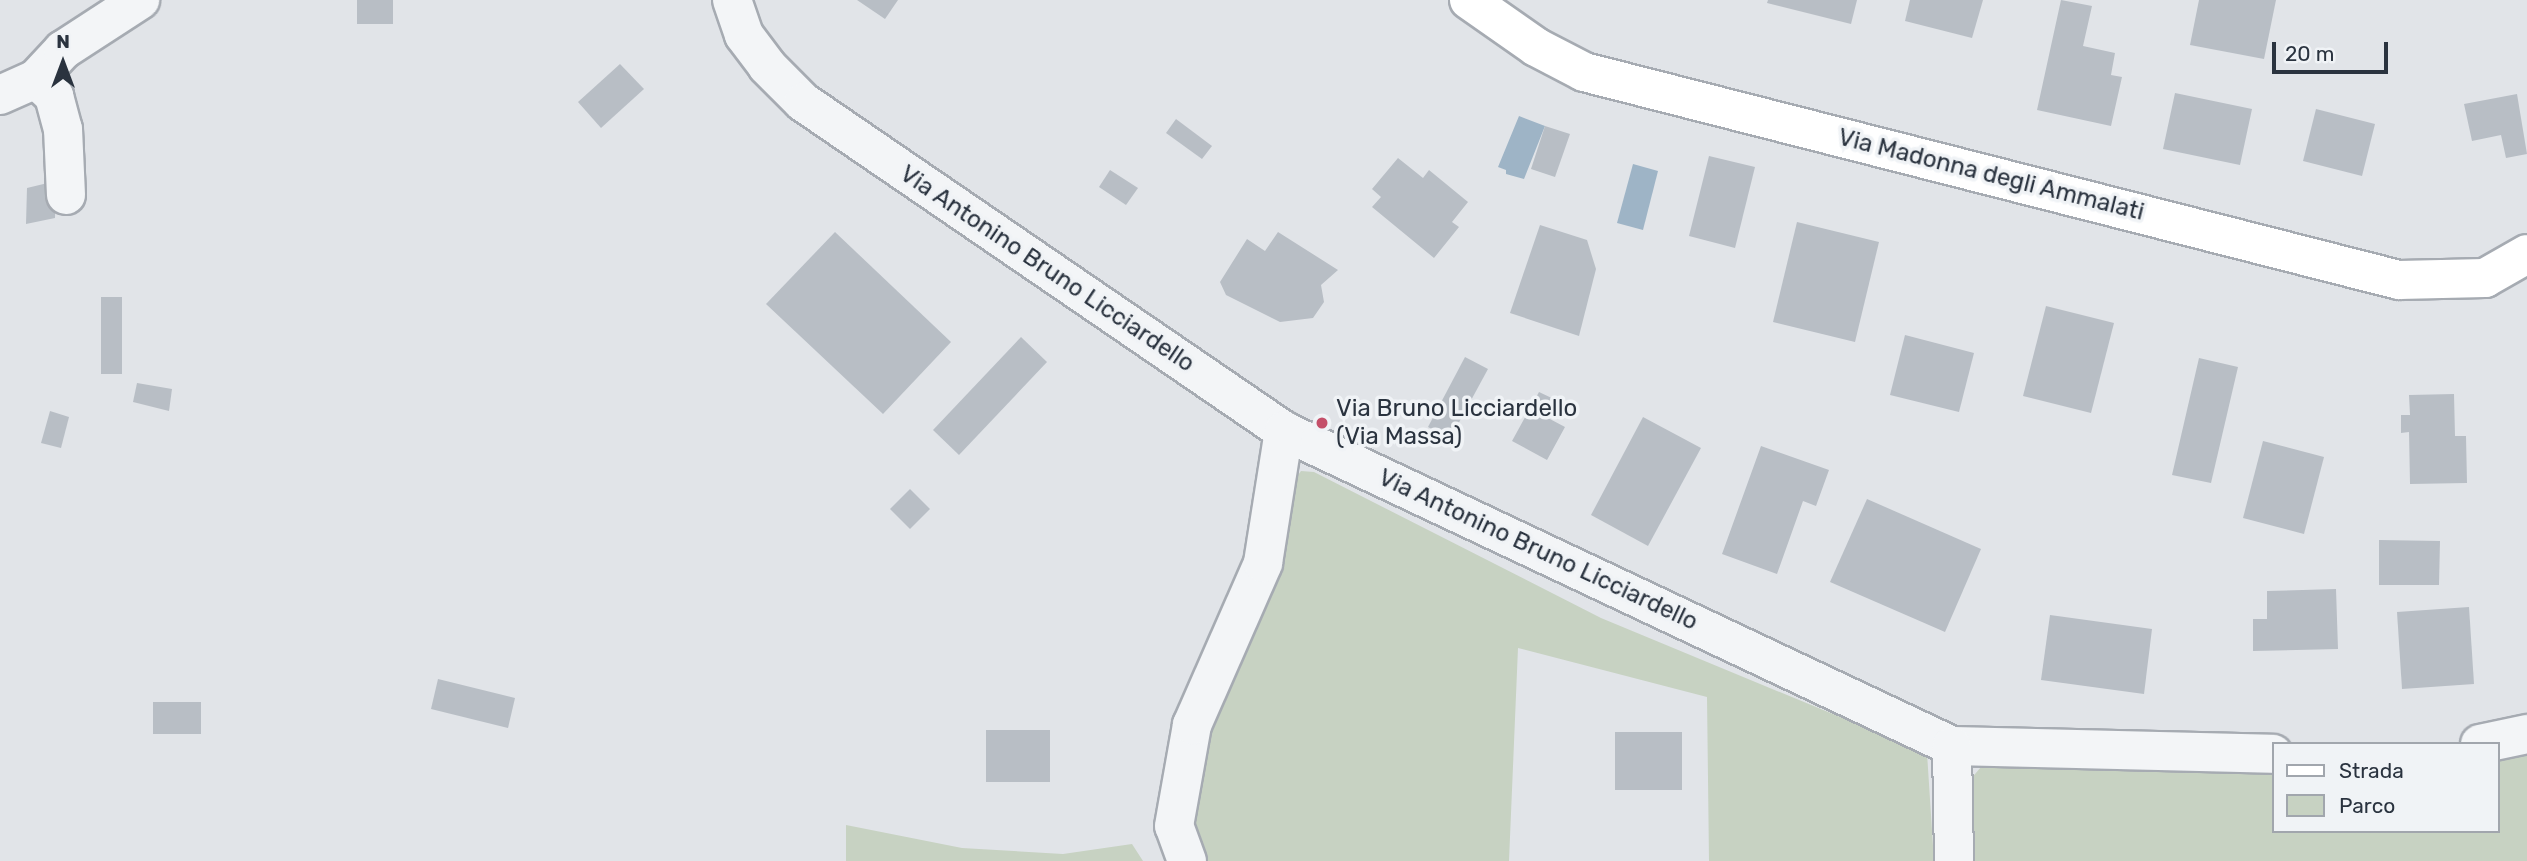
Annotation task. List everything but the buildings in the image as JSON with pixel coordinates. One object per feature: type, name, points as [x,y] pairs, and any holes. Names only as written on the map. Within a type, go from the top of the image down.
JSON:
[{"type":"street","points":[[0,95],[36,79],[63,50],[140,0]]},
{"type":"street","name":"Via Antonino Bruno Licciardello","points":[[733,0],[744,35],[767,66],[803,102],[1284,430],[1952,746],[2272,754]]},
{"type":"street","name":"Via Madonna degli Ammalati","points":[[1469,0],[1536,47],[1584,72],[2399,280],[2485,278],[2527,254]]},
{"type":"street","points":[[36,79],[54,96],[63,129],[66,195]]},
{"type":"street","points":[[1187,861],[1174,826],[1192,725],[1263,563],[1284,430]]},
{"type":"street","points":[[2489,742],[2527,734]]},
{"type":"street","points":[[1952,746],[1954,861]]},
{"type":"green space","points":[[1301,471],[1314,472],[1601,618],[1927,753],[1934,861],[1709,861],[1707,697],[1518,648],[1509,861],[1203,861],[1198,851],[1193,816],[1209,737],[1278,579],[1291,485]]},
{"type":"green space","points":[[2527,745],[2527,861],[1968,861],[1970,780],[1981,767],[2272,768],[2272,833],[2499,833],[2499,751]]},
{"type":"green space","points":[[846,825],[962,848],[1063,854],[1132,844],[1143,861],[846,861]]},
{"type":"water","points":[[1519,116],[1545,126],[1524,179],[1506,174],[1506,170],[1498,167]]},
{"type":"water","points":[[1633,164],[1658,171],[1643,230],[1617,223]]},
{"type":"place","name":"Via Bruno Licciardello (Via Massa)","points":[[1322,423]]}]
